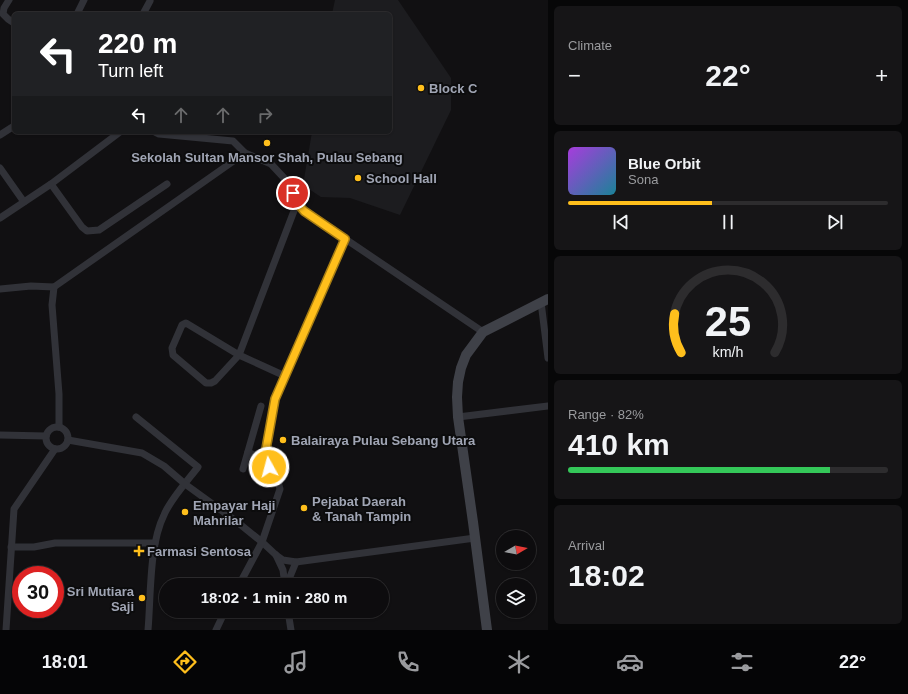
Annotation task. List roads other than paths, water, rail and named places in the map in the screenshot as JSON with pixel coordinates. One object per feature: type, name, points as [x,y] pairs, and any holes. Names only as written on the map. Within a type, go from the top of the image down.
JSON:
[{"type":"street","points":[[8,0],[3,14],[12,21]]},
{"type":"street","points":[[78,12],[84,0]]},
{"type":"street","points":[[144,12],[150,1]]},
{"type":"street","points":[[0,136],[12,127]]},
{"type":"street","points":[[0,218],[50,184],[117,134]]},
{"type":"street","points":[[159,134],[233,141],[245,153],[271,164],[285,179],[297,203],[304,211],[483,332]]},
{"type":"street","points":[[0,289],[31,286],[54,287],[245,153]]},
{"type":"street","points":[[0,168],[24,202]]},
{"type":"street","points":[[50,184],[82,227],[87,231],[99,230],[167,184]]},
{"type":"street","points":[[285,376],[238,355],[186,323],[182,325],[172,348],[173,355],[206,382],[211,383],[238,355],[297,203]]},
{"type":"street","points":[[243,578],[262,542],[280,489],[277,478],[269,467],[266,449],[275,399],[345,239]]},
{"type":"street","points":[[54,287],[52,305],[59,394],[59,427]]},
{"type":"street","points":[[487,630],[458,417],[457,397],[461,368],[466,355],[483,332],[544,300],[548,358]]},
{"type":"street","points":[[243,469],[261,406]]},
{"type":"street","points":[[458,417],[548,406]]},
{"type":"street","points":[[136,417],[198,467],[164,513],[159,526],[155,543],[148,630]]},
{"type":"street","points":[[59,427],[65,430],[68,440],[65,446],[55,449],[47,443],[46,436],[52,428],[59,427]]},
{"type":"street","points":[[0,435],[46,436]]},
{"type":"street","points":[[68,440],[142,453],[164,466],[185,484],[236,521],[283,560],[296,562],[475,538]]},
{"type":"street","points":[[6,630],[14,510],[55,449]]},
{"type":"street","points":[[248,452],[267,461]]},
{"type":"street","points":[[11,547],[34,547],[55,543],[155,543]]},
{"type":"street","points":[[276,555],[283,570],[285,578]]},
{"type":"street","points":[[289,578],[296,562]]},
{"type":"street","points":[[216,630],[221,618]]},
{"type":"street","points":[[289,618],[291,630]]},
{"type":"place","name":"Block C","points":[[421,88]]},
{"type":"place","name":"Sekolah Sultan Mansor Shah, Pulau Sebang","points":[[267,143]]},
{"type":"place","name":"School Hall","points":[[358,178]]},
{"type":"place","name":"Balairaya Pulau Sebang Utara","points":[[283,440]]},
{"type":"place","name":"Pejabat Daerah & Tanah Tampin","points":[[304,508]]},
{"type":"place","name":"Empayar Haji Mahrilar","points":[[185,512]]},
{"type":"place","name":"Farmasi Sentosa","points":[[139,551]]},
{"type":"place","name":"Sri Mutiara Saji","points":[[142,598]]}]
